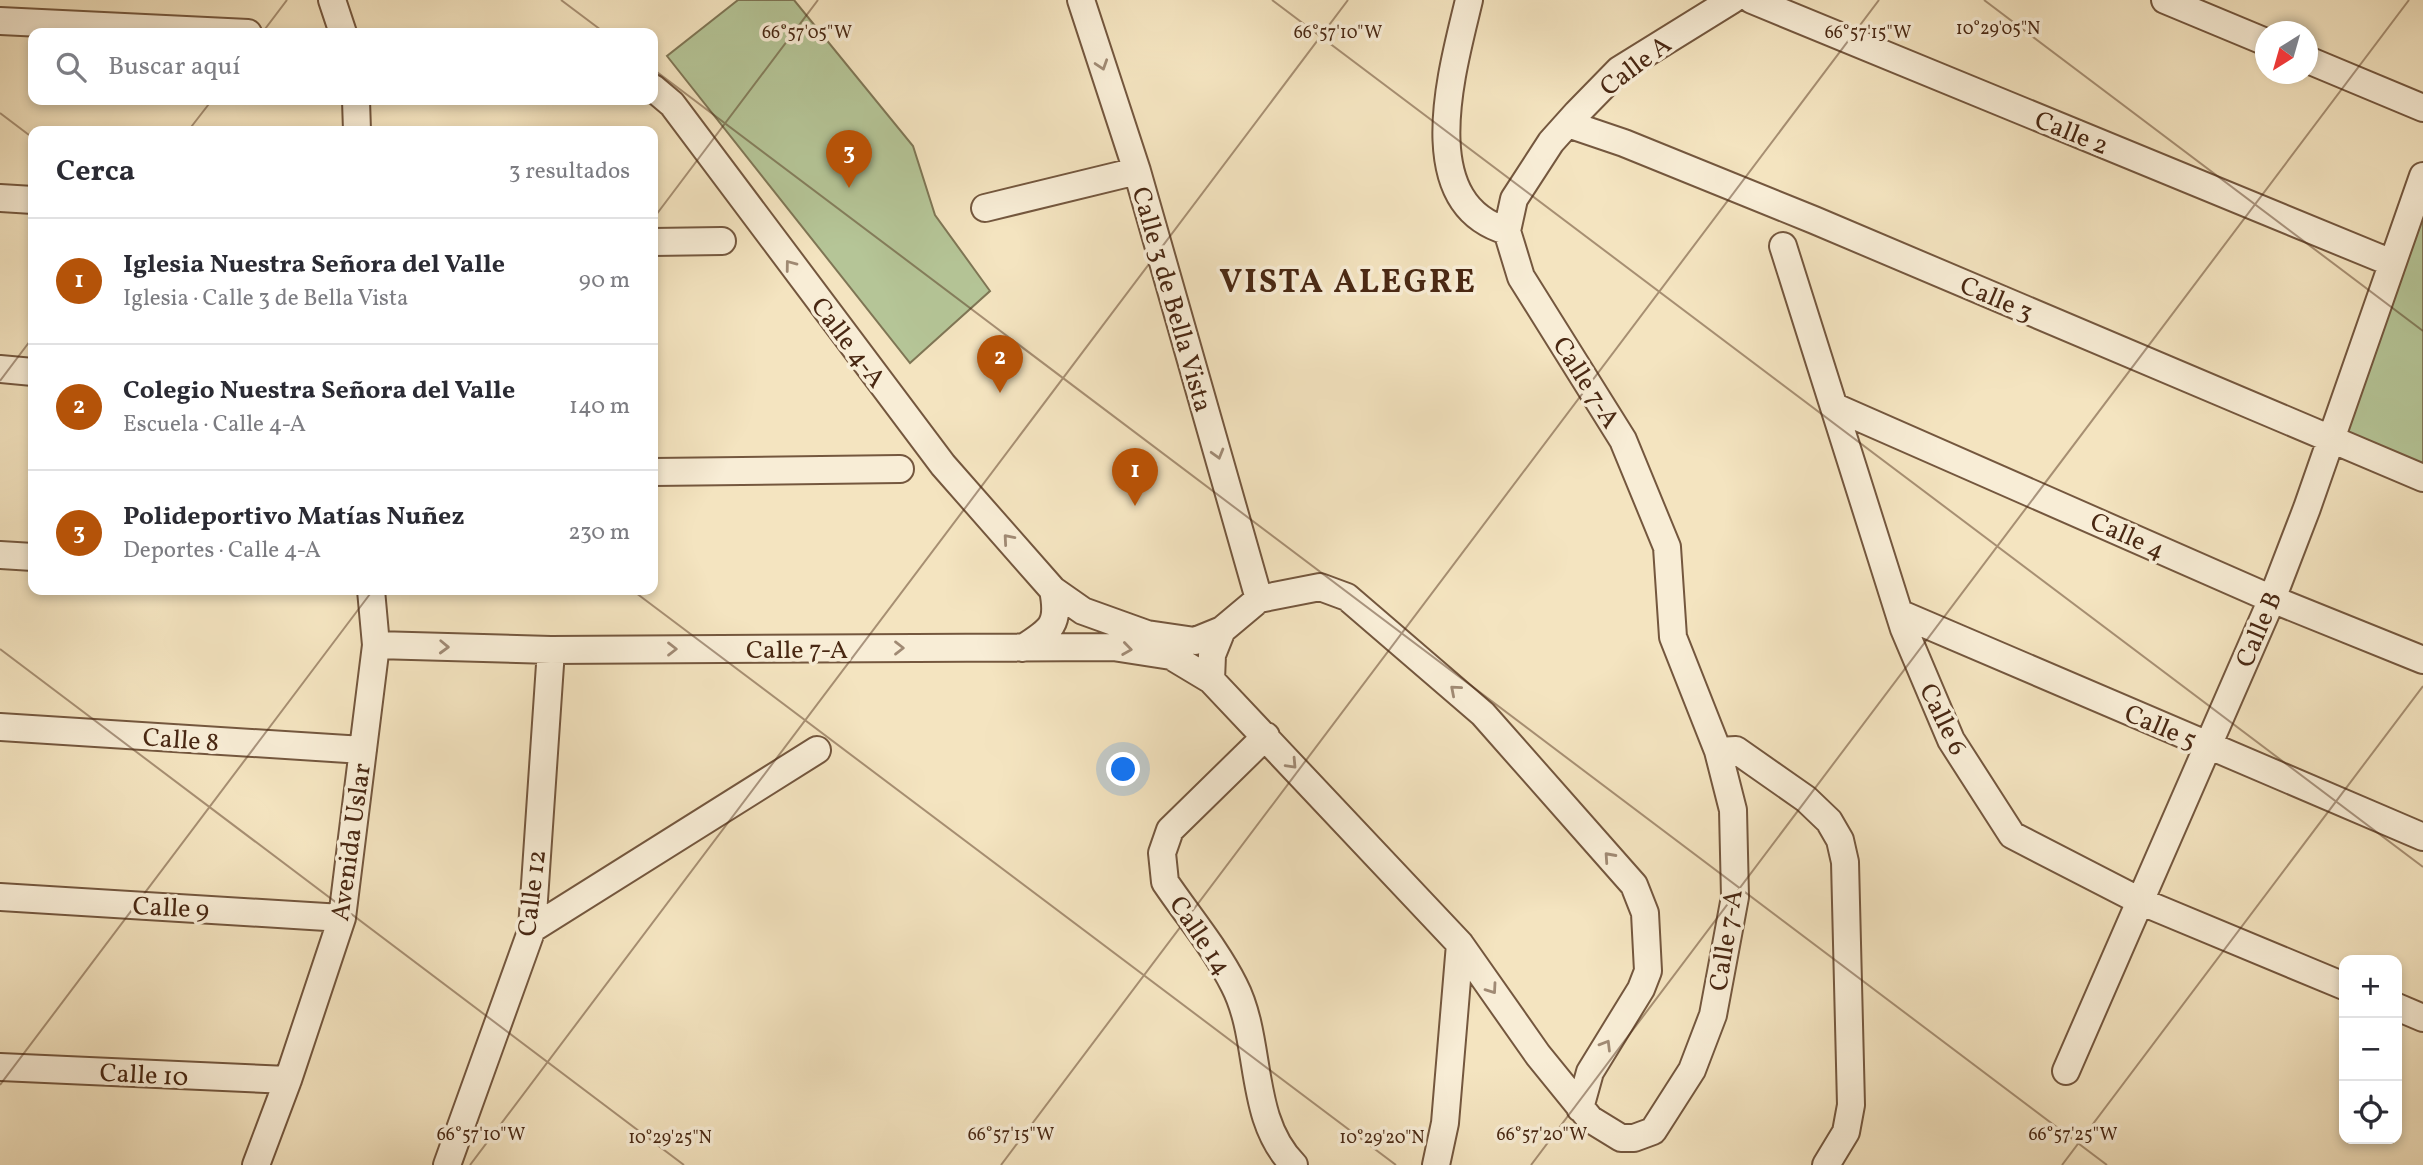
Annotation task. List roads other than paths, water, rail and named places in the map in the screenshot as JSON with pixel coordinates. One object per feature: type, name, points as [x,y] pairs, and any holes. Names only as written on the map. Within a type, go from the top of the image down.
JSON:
[{"type":"street","points":[[332,0],[341,28]]},
{"type":"street","name":"Calle 3 de Bella Vista","points":[[1081,0],[1137,171],[1259,599]]},
{"type":"street","points":[[1469,0],[1452,64],[1446,121],[1450,173],[1470,208],[1488,225],[1507,231],[1514,199],[1551,142],[1573,119]]},
{"type":"street","name":"Calle A","points":[[1573,119],[1628,63],[1732,0]]},
{"type":"street","name":"Calle 2","points":[[1752,0],[2392,264]]},
{"type":"street","points":[[2165,0],[2255,37]]},
{"type":"street","points":[[0,21],[145,28]]},
{"type":"street","points":[[2318,64],[2423,108]]},
{"type":"street","name":"Calle 4-A","points":[[658,92],[672,104],[943,465],[1053,590]]},
{"type":"street","points":[[356,105],[357,126]]},
{"type":"street","name":"Calle 3","points":[[1573,119],[1627,128],[1816,215],[2332,434],[2423,478]]},
{"type":"street","points":[[985,208],[1137,171]]},
{"type":"street","name":"Calle B","points":[[2066,1071],[2142,902],[2272,598],[2423,176]]},
{"type":"street","points":[[0,198],[28,200]]},
{"type":"street","name":"Calle 7-A","points":[[376,645],[551,650],[1113,648],[1171,656],[1211,680],[1460,944],[1538,1055],[1580,1108],[1604,1129],[1621,1138],[1647,1135],[1692,1070],[1713,1015],[1735,897],[1733,810],[1718,751],[1673,638],[1667,547],[1623,440],[1521,277],[1507,231]]},
{"type":"street","points":[[658,242],[722,241]]},
{"type":"street","name":"Calle 6","points":[[1783,246],[1899,613],[1951,740],[2012,835],[2142,902],[2339,984]]},
{"type":"street","points":[[0,369],[28,372]]},
{"type":"street","name":"Calle 4","points":[[1835,407],[2272,598],[2423,660]]},
{"type":"street","name":"Calle 3","points":[[2332,434],[2423,466]]},
{"type":"street","points":[[658,472],[900,469]]},
{"type":"street","points":[[0,555],[28,557]]},
{"type":"street","points":[[1053,590],[1083,611],[1147,634],[1195,642],[1222,630],[1259,599],[1320,587],[1347,597],[1482,714],[1634,885],[1645,913],[1648,971],[1641,989],[1590,1072],[1580,1108]]},
{"type":"street","points":[[1023,648],[1054,624],[1058,612],[1053,590]]},
{"type":"street","name":"Avenida Uslar","points":[[256,1165],[288,1080],[342,918],[376,645],[371,595]]},
{"type":"street","name":"Calle 5","points":[[1899,613],[2423,837]]},
{"type":"street","points":[[1211,680],[1212,654],[1222,630]]},
{"type":"street","name":"Calle 12","points":[[447,1165],[532,929],[551,650]]},
{"type":"street","name":"Calle 8","points":[[0,727],[363,750]]},
{"type":"street","name":"Calle 14","points":[[1266,736],[1170,830],[1162,852],[1161,867],[1165,882],[1234,985],[1253,1040],[1265,1118],[1285,1156],[1294,1165]]},
{"type":"street","points":[[532,929],[817,750]]},
{"type":"street","points":[[1718,751],[1736,750],[1773,775],[1829,821],[1840,840],[1844,862],[1851,1105],[1846,1132],[1826,1165]]},
{"type":"street","name":"Calle 9","points":[[0,897],[342,918]]},
{"type":"street","points":[[1436,1165],[1446,1123],[1460,944]]},
{"type":"street","points":[[2402,1009],[2423,1018]]},
{"type":"street","name":"Calle 10","points":[[0,1067],[288,1080]]},
{"type":"place","name":"Polideportivo Matías Nuñez","points":[[849,188]]},
{"type":"place","name":"Colegio Nuestra Señora del Valle","points":[[1000,393]]},
{"type":"place","name":"Iglesia Nuestra Señora del Valle","points":[[1135,506]]},
{"type":"district","name":"VISTA ALEGRE","points":[[1348,280]]}]
